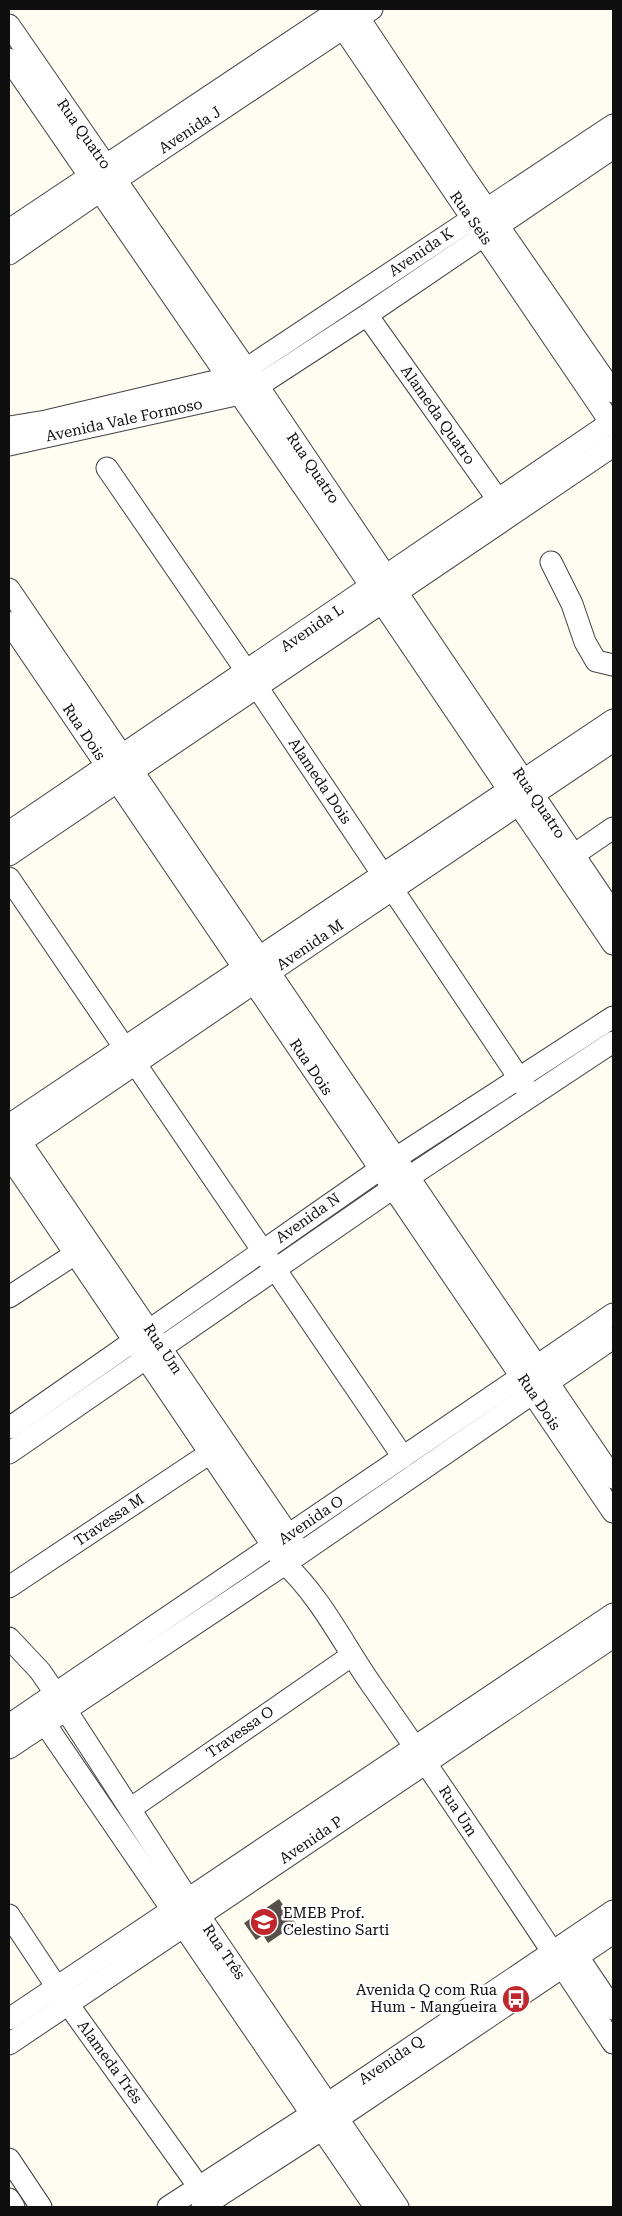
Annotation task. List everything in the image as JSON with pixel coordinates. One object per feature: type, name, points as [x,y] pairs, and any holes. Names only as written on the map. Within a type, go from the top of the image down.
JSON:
[{"type":"street","name":"Avenida J","points":[[9,254],[103,178],[347,13]]},
{"type":"street","name":"Rua Seis","points":[[347,13],[485,222],[612,423]]},
{"type":"street","name":"Rua Quatro","points":[[9,25],[103,178],[522,793],[566,860],[613,944]]},
{"type":"street","name":"Rua Quatro","points":[[9,59],[103,178]]},
{"type":"street","name":"Avenida K","points":[[243,382],[367,315],[613,124]]},
{"type":"street","name":"Avenida K","points":[[243,382],[485,222],[613,148]]},
{"type":"street","name":"Avenida J","points":[[9,230],[103,178]]},
{"type":"street","name":"Rua Seis","points":[[485,222],[613,392]]},
{"type":"street","name":"Alameda Quatro","points":[[367,315],[503,507]]},
{"type":"street","name":"Avenida Vale Formoso","points":[[9,427],[243,382]]},
{"type":"street","name":"Avenida Vale Formoso","points":[[9,445],[243,382]]},
{"type":"street","name":"Avenida L","points":[[9,855],[120,769],[503,507],[612,423]]},
{"type":"street","name":"Avenida L","points":[[503,507],[613,446]]},
{"type":"street","name":"Alameda Dois","points":[[107,468],[252,679],[525,1087]]},
{"type":"street","points":[[551,562],[572,604],[585,642],[596,661],[613,664]]},
{"type":"street","name":"Rua Dois","points":[[9,589],[120,769],[535,1379],[613,1512]]},
{"type":"street","name":"Rua Dois","points":[[9,622],[120,769]]},
{"type":"street","name":"Avenida M","points":[[522,793],[613,720]]},
{"type":"street","name":"Avenida M","points":[[9,1125],[130,1056],[522,793],[613,741]]},
{"type":"street","name":"Avenida L","points":[[9,832],[120,769]]},
{"type":"street","points":[[566,860],[613,828]]},
{"type":"street","name":"Rua Quatro","points":[[566,860],[613,913]]},
{"type":"street","points":[[9,878],[404,1457]]},
{"type":"street","name":"Avenida N","points":[[9,1453],[401,1182],[613,1017]]},
{"type":"street","name":"Avenida N","points":[[9,1428],[388,1163],[525,1087],[613,1042]]},
{"type":"street","name":"Avenida M","points":[[13,1150],[130,1056]]},
{"type":"street","name":"Rua Um","points":[[9,1125],[13,1150],[74,1254],[141,1335]]},
{"type":"street","name":"Rua Um","points":[[13,1150],[281,1540],[303,1580],[351,1656],[565,1954],[613,2009]]},
{"type":"street","points":[[9,1297],[74,1254]]},
{"type":"street","name":"Avenida O","points":[[60,1701],[293,1559],[535,1379],[613,1314]]},
{"type":"street","name":"Avenida O","points":[[9,1748],[39,1716],[281,1540],[404,1457],[535,1379],[613,1338]]},
{"type":"street","name":"Rua Um","points":[[154,1353],[210,1453],[281,1540]]},
{"type":"street","name":"Rua Dois","points":[[535,1379],[613,1478]]},
{"type":"street","name":"Travessa M","points":[[9,1587],[210,1453]]},
{"type":"street","name":"Avenida P","points":[[545,1672],[613,1614]]},
{"type":"street","name":"Avenida P","points":[[9,2044],[63,1996],[185,1913],[545,1672],[613,1637]]},
{"type":"street","name":"Rua Três","points":[[9,1638],[40,1671],[130,1809],[185,1913]]},
{"type":"street","name":"Travessa O","points":[[130,1809],[351,1656]]},
{"type":"street","name":"Avenida O","points":[[9,1724],[39,1716]]},
{"type":"street","name":"Rua Três","points":[[39,1716],[185,1913],[324,2117],[375,2207]]},
{"type":"street","name":"Avenida Q","points":[[168,2207],[206,2201],[324,2117],[565,1954],[613,1911]]},
{"type":"street","name":"Alameda Três","points":[[9,1915],[206,2201]]},
{"type":"street","name":"Avenida Q","points":[[565,1954],[613,1933]]},
{"type":"street","name":"Rua Um","points":[[565,1954],[613,2043]]},
{"type":"street","name":"Avenida P","points":[[9,2019],[63,1996]]},
{"type":"street","name":"Rua Três","points":[[324,2117],[398,2207]]},
{"type":"street","points":[[9,2159],[41,2207]]},
{"type":"street","points":[[9,2199],[14,2207]]},
{"type":"building","points":[[279,1899],[296,1924],[268,1943],[263,1935],[256,1940],[244,1923]]},
{"type":"place","name":"EMEB Prof. Celestino Sarti","points":[[264,1922]]},
{"type":"place","name":"Avenida Q com Rua Hum - Mangueira","points":[[516,1999]]}]
